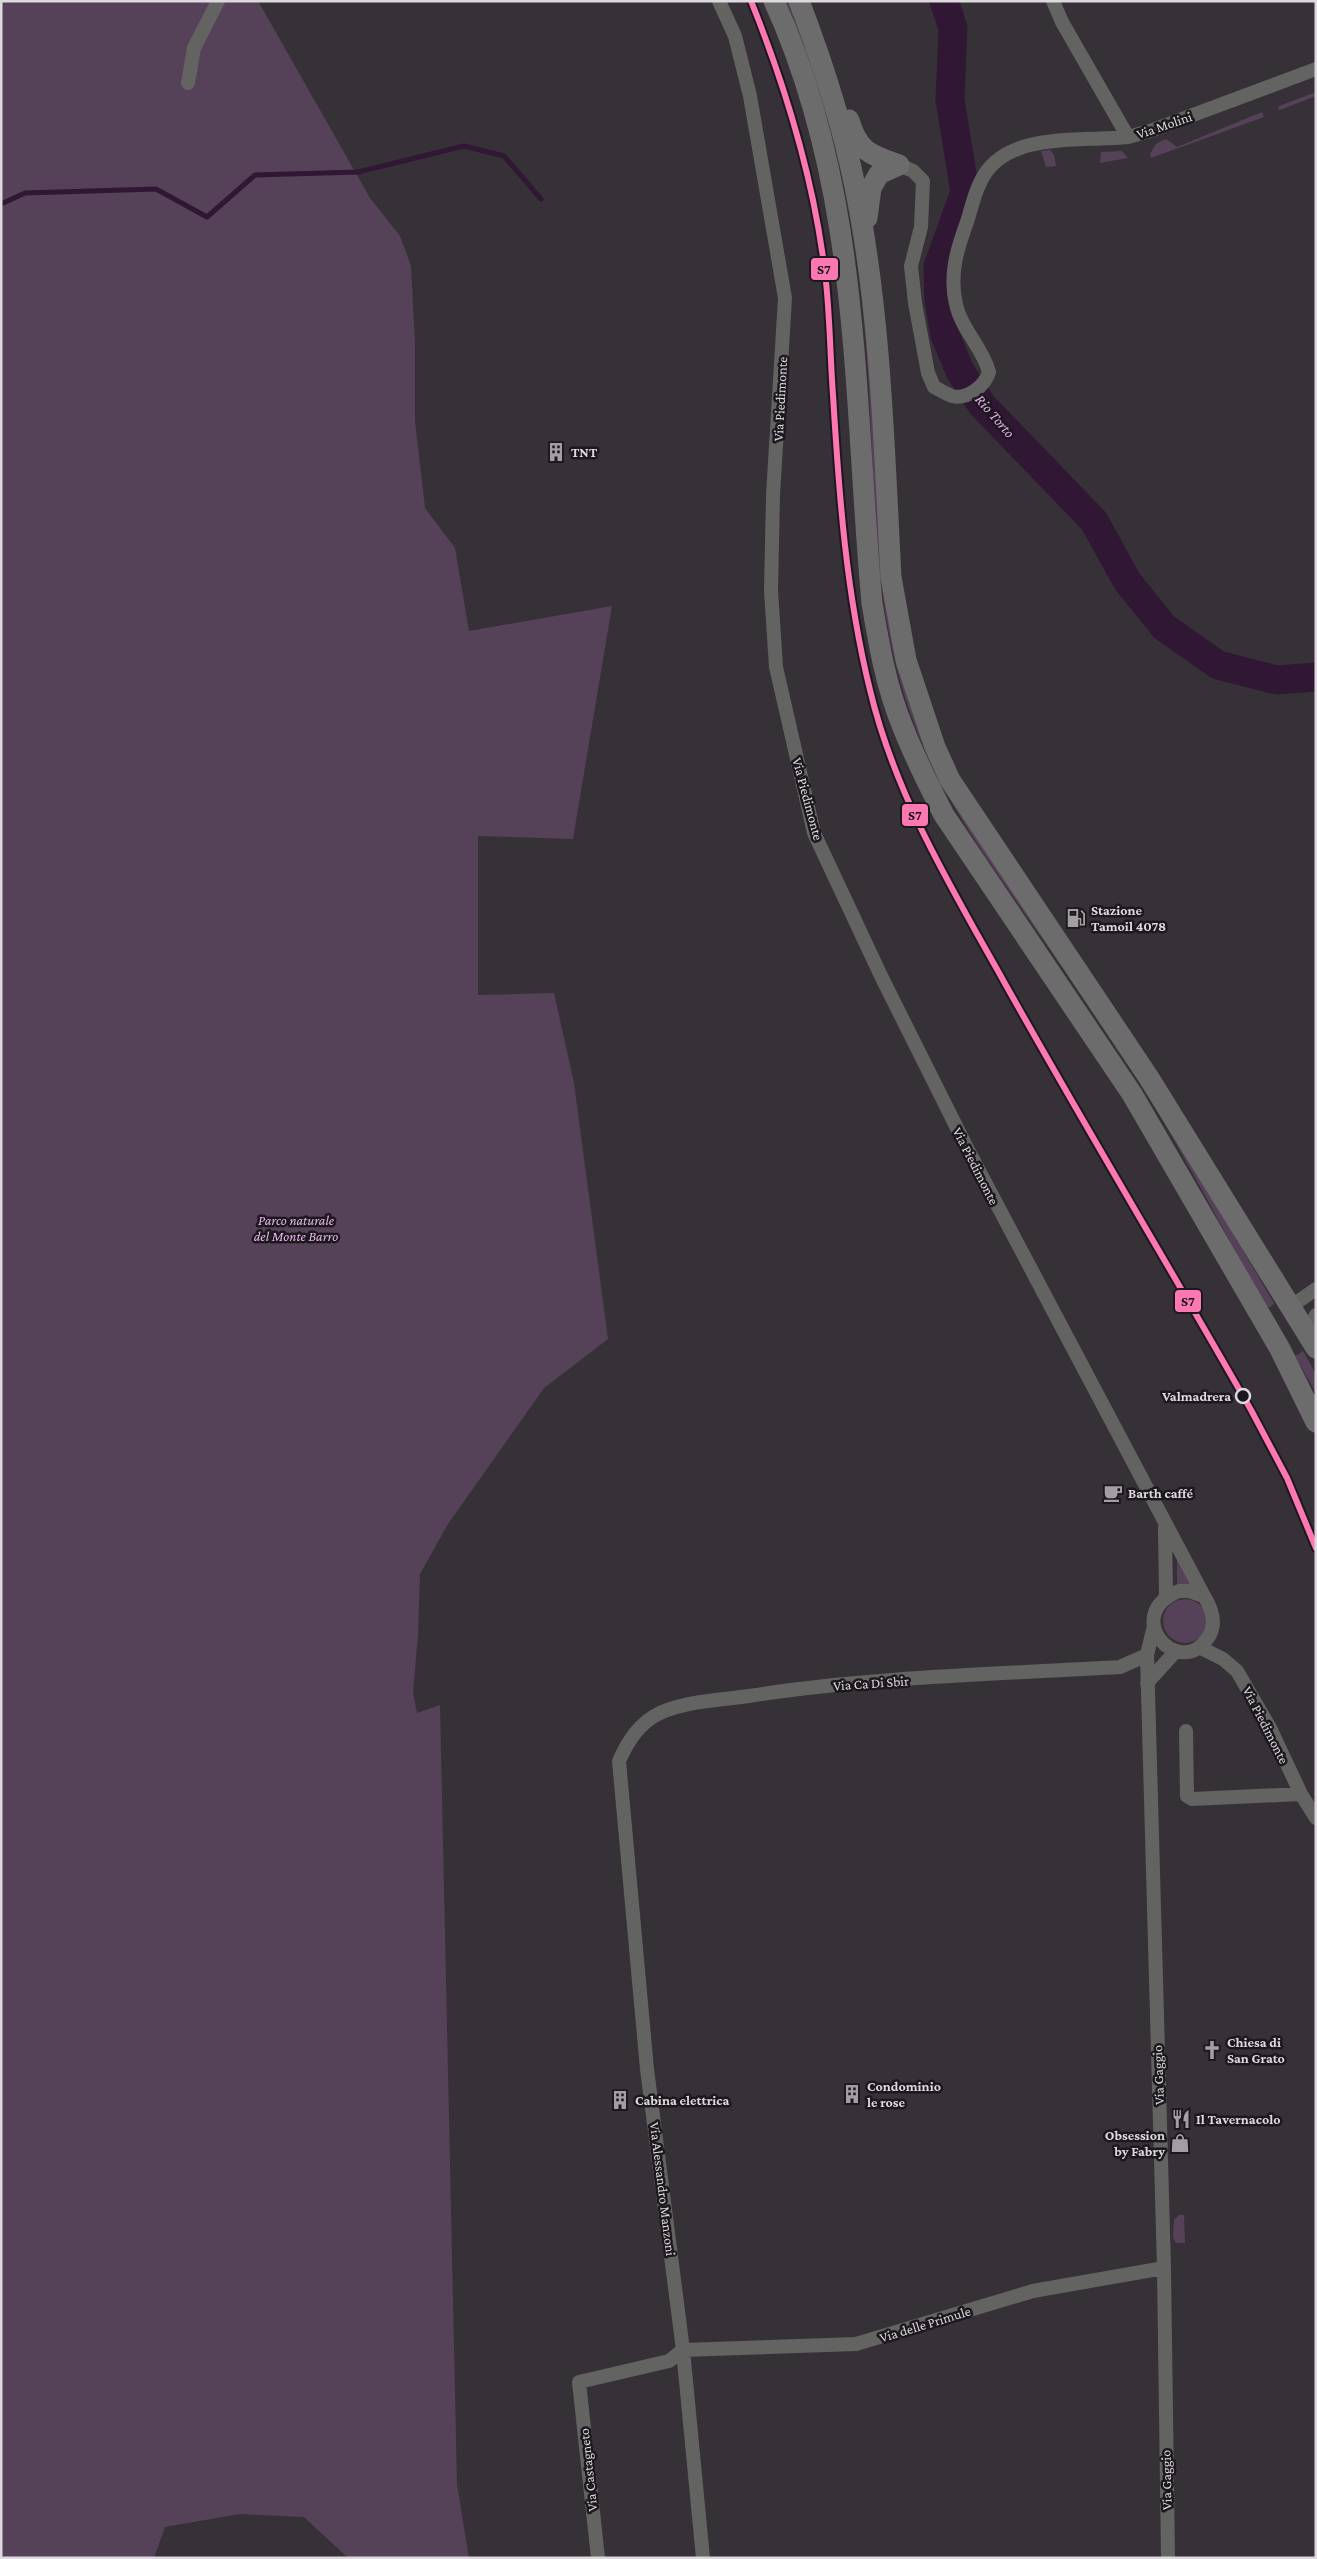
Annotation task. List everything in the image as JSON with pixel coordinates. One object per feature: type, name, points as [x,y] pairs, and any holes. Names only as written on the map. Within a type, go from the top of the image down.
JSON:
[{"type":"main road","points":[[774,1],[794,47],[824,147],[841,236],[852,316],[872,603],[882,657],[901,724],[920,769],[944,815],[1132,1094],[1280,1349],[1316,1422]]},
{"type":"main road","points":[[799,1],[828,80],[855,185],[876,331],[891,577],[896,616],[906,660],[935,747],[950,780],[977,823],[1149,1078],[1290,1307],[1313,1332]]},
{"type":"main road","points":[[828,80],[846,110],[858,144],[869,153],[900,165]]},
{"type":"main road","points":[[866,253],[868,202],[871,188],[879,174],[900,165]]},
{"type":"main road","points":[[1264,1323],[1290,1307]]},
{"type":"street","points":[[188,83],[194,48],[218,1]]},
{"type":"street","name":"Via Piedimonte","points":[[719,1],[735,36],[750,96],[785,298],[773,495],[771,591],[776,667],[814,833],[882,978],[967,1148],[1204,1596]]},
{"type":"street","name":"Via Molini","points":[[1053,1],[1062,22],[1128,137],[1150,131],[1316,69]]},
{"type":"street","points":[[900,165],[913,171],[923,181],[921,227],[911,266],[915,303],[928,372],[934,387],[954,396],[964,396],[984,384],[989,372],[986,362],[956,307],[952,286],[957,250],[980,182],[992,164],[1008,153],[1025,145],[1128,137]]},
{"type":"street","points":[[1290,1307],[1316,1289]]},
{"type":"street","name":"Via Piedimonte","points":[[1165,1525],[1166,1596]]},
{"type":"street","points":[[1179,1591],[1189,1591],[1204,1596],[1210,1606],[1213,1626],[1210,1635],[1201,1648],[1184,1652],[1176,1651],[1161,1642],[1154,1630],[1154,1615],[1166,1596],[1179,1591]]},
{"type":"street","name":"Via Gaggio","points":[[1154,1630],[1147,1655],[1164,2268],[1168,2558]]},
{"type":"street","name":"Via Piedimonte","points":[[1201,1648],[1223,1659],[1237,1671],[1270,1728],[1301,1794],[1316,1818]]},
{"type":"street","points":[[1148,1683],[1176,1651]]},
{"type":"street","name":"Via Ca Di Sbir","points":[[619,1761],[628,1740],[641,1726],[659,1714],[680,1706],[798,1688],[1120,1666],[1147,1655]]},
{"type":"street","points":[[1186,1731],[1187,1796],[1192,1799],[1301,1794]]},
{"type":"street","name":"Via Alessandro Manzoni","points":[[619,1761],[648,2069],[683,2350],[703,2558]]},
{"type":"street","name":"Via delle Primule","points":[[683,2350],[856,2344],[1033,2291],[1164,2268]]},
{"type":"street","name":"Via Castagneto","points":[[598,2558],[579,2382],[669,2361],[683,2350]]},
{"type":"green space","name":"Parco naturale del Monte Barro","points":[[1,1],[258,1],[370,198],[400,236],[411,266],[415,343],[415,421],[425,508],[455,548],[469,631],[612,606],[573,839],[478,836],[478,995],[554,993],[574,1083],[608,1339],[544,1388],[448,1524],[420,1574],[418,1635],[413,1692],[417,1713],[440,1705],[457,2484],[469,2558],[348,2558],[304,2517],[240,2514],[165,2527],[154,2558],[1,2558]]},
{"type":"green space","points":[[786,1],[789,1],[811,59],[842,167],[865,304],[882,568],[957,809],[1154,1099],[1274,1303],[1271,1307],[1267,1307],[1262,1299],[1137,1077],[975,841],[944,788],[917,732],[897,669],[882,589],[875,508],[866,345],[862,301],[849,213],[830,127],[803,42]]},
{"type":"green space","points":[[1316,92],[1316,96],[1280,110],[1278,108],[1279,106]]},
{"type":"green space","points":[[1262,112],[1264,117],[1151,158],[1150,154],[1156,144],[1166,139],[1177,147]]},
{"type":"green space","points":[[1050,150],[1054,155],[1056,166],[1046,167],[1041,151]]},
{"type":"green space","points":[[1122,151],[1128,158],[1100,163],[1101,152]]},
{"type":"green space","points":[[1303,1351],[1316,1374],[1316,1393],[1295,1356]]},
{"type":"green space","points":[[1177,1555],[1193,1585],[1177,1584]]},
{"type":"green space","points":[[1185,1599],[1197,1603],[1203,1609],[1207,1621],[1203,1633],[1197,1639],[1185,1643],[1173,1639],[1167,1633],[1163,1621],[1167,1609],[1173,1603]]},
{"type":"green space","points":[[1179,2215],[1184,2215],[1185,2243],[1176,2243],[1173,2238],[1174,2220]]},
{"type":"waterway","name":"Rio Torto","points":[[944,1],[953,28],[950,100],[965,192],[938,267],[939,300],[945,335],[960,371],[982,405],[1094,521],[1127,581],[1164,627],[1218,665],[1277,680],[1316,677]]},
{"type":"waterway","points":[[1,204],[25,193],[156,189],[207,217],[255,175],[358,172],[464,146],[504,156],[541,199]]},
{"type":"transit line","name":"S7","points":[[751,1],[787,101],[814,204],[827,288],[838,469],[849,580],[870,690],[894,767],[926,840],[964,910],[1064,1088],[1251,1410],[1287,1478],[1316,1548]]},
{"type":"place","name":"TNT","points":[[556,452]]},
{"type":"place","name":"Stazione Tamoil 4078","points":[[1076,918]]},
{"type":"place","name":"Valmadrera","points":[[1243,1396]]},
{"type":"place","name":"Barth caffé","points":[[1113,1493]]},
{"type":"place","name":"Chiesa di San Grato","points":[[1212,2050]]},
{"type":"place","name":"Condominio le rose","points":[[852,2094]]},
{"type":"place","name":"Cabina elettrica","points":[[620,2100]]},
{"type":"place","name":"Il Tavernacolo","points":[[1181,2119]]},
{"type":"place","name":"Obsession by Fabry","points":[[1180,2143]]}]
